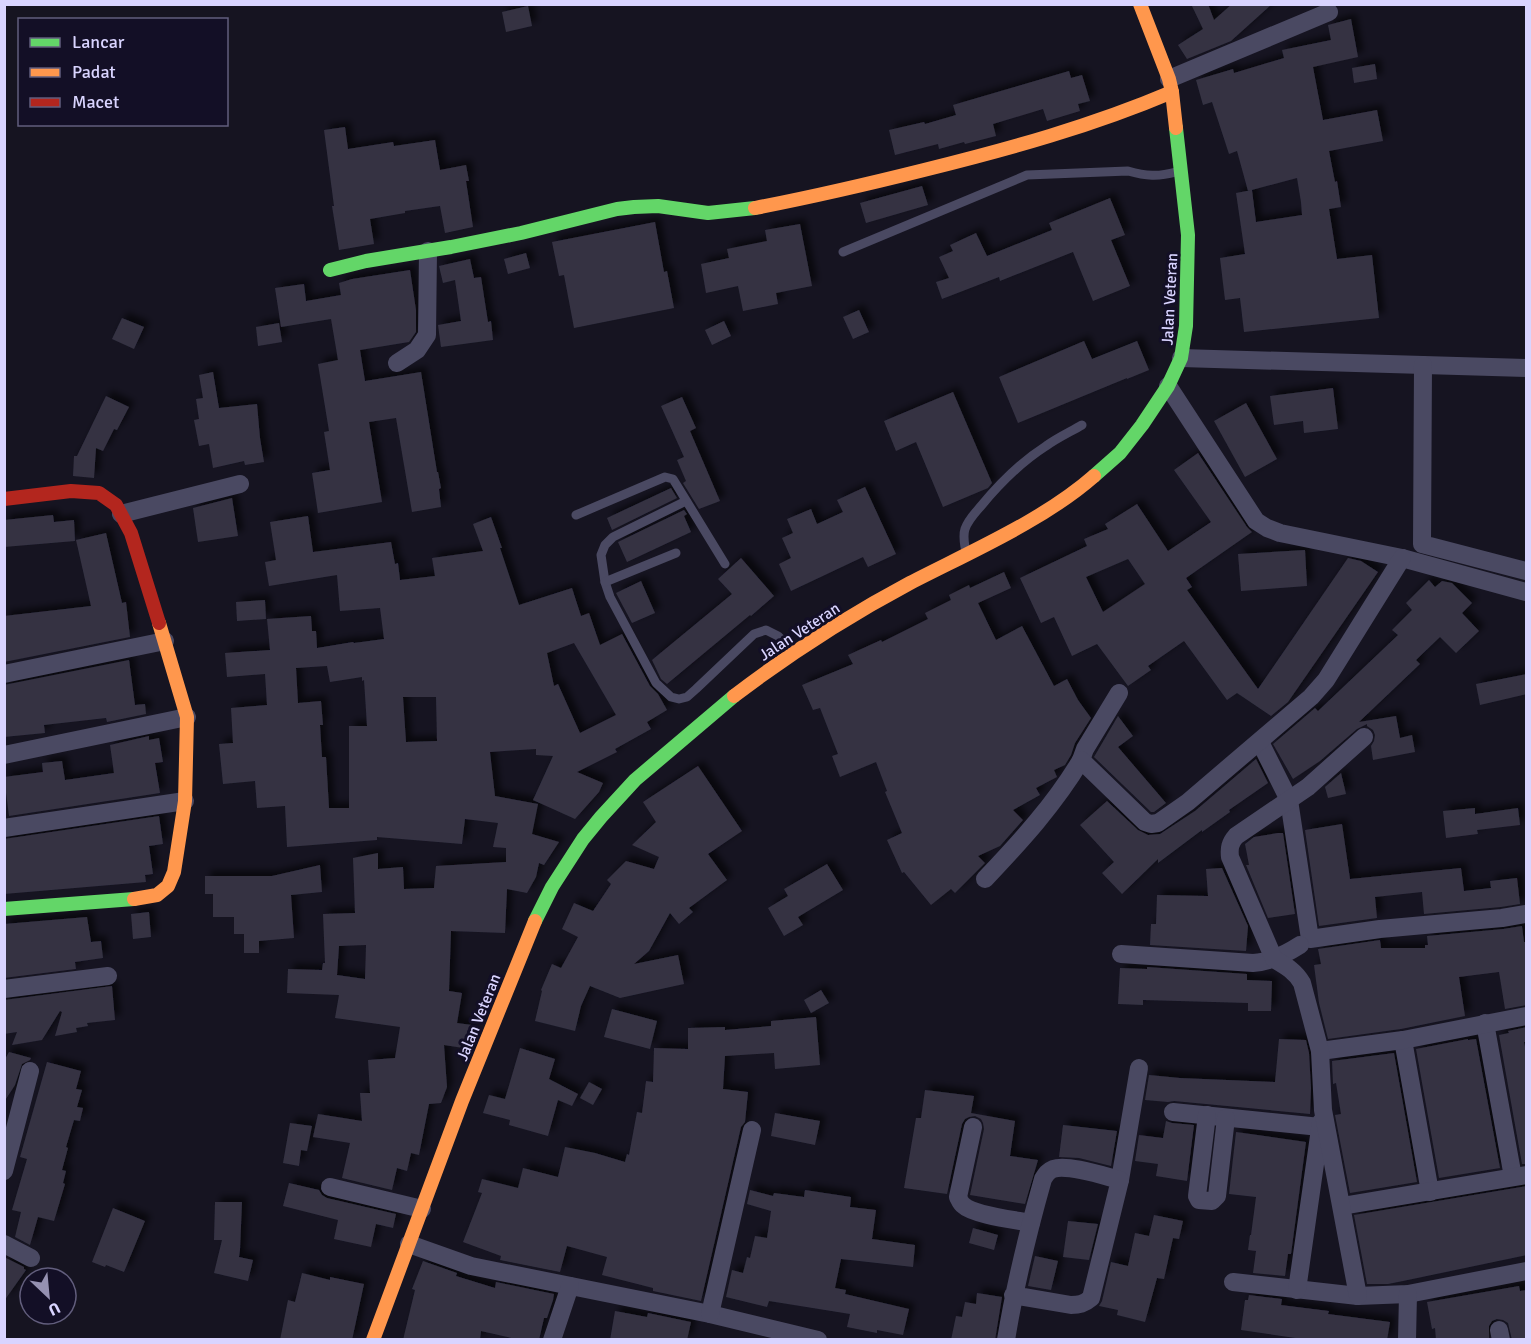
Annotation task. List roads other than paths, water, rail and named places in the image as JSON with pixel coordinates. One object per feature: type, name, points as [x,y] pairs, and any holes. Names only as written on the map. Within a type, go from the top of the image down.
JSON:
[{"type":"main road","name":"Jalan Veteran","points":[[373,1340],[483,1047],[539,910],[583,839],[601,817],[635,780],[715,711],[769,669],[839,624],[907,585],[1025,523],[1078,490],[1120,453],[1168,386],[1181,358],[1186,326],[1188,235],[1170,85],[1140,4]]},
{"type":"main road","points":[[330,270],[372,259],[428,251],[523,232],[612,210],[650,206],[716,214],[763,207],[954,162],[1083,127],[1145,104],[1170,85]]},
{"type":"main road","points":[[4,499],[71,491],[99,493],[116,505],[131,533],[187,717],[185,801],[174,872],[168,886],[157,895],[141,898],[4,909]]},
{"type":"street","points":[[1170,85],[1329,12]]},
{"type":"street","points":[[397,363],[417,350],[427,335],[428,251]]},
{"type":"street","points":[[1181,358],[1527,368]]},
{"type":"street","points":[[1423,365],[1422,544],[1527,572]]},
{"type":"street","points":[[1168,386],[1256,521],[1267,528],[1280,533],[1402,558],[1527,592]]},
{"type":"street","points":[[121,514],[240,484]]},
{"type":"street","points":[[1081,760],[1146,822],[1158,823],[1165,819],[1260,742],[1311,697],[1326,680],[1402,558]]},
{"type":"street","points":[[4,674],[165,640]]},
{"type":"street","points":[[985,879],[1024,837],[1068,783],[1085,749],[1119,693]]},
{"type":"street","points":[[4,755],[187,717]]},
{"type":"street","points":[[1297,1290],[1321,1119],[1320,1051],[1302,983],[1297,974],[1274,959],[1230,857],[1229,849],[1236,836],[1315,781],[1365,737]]},
{"type":"street","points":[[1260,742],[1289,800],[1310,939],[1527,914]]},
{"type":"street","points":[[4,828],[185,801]]},
{"type":"street","points":[[1121,954],[1262,963],[1300,945]]},
{"type":"street","points":[[4,989],[108,976]]},
{"type":"street","points":[[1320,1051],[1403,1040],[1527,1016]]},
{"type":"street","points":[[1342,1206],[1520,1176],[1485,1023]]},
{"type":"street","points":[[1403,1040],[1430,1192]]},
{"type":"street","points":[[1013,1295],[1071,1305],[1086,1303],[1091,1298],[1120,1180],[1139,1068]]},
{"type":"street","points":[[4,1171],[30,1071]]},
{"type":"street","points":[[1173,1112],[1226,1118],[1321,1119]]},
{"type":"street","points":[[1207,1116],[1197,1196],[1199,1200],[1212,1201],[1217,1196],[1226,1118]]},
{"type":"street","points":[[1321,1119],[1342,1206],[1358,1296]]},
{"type":"street","points":[[973,1127],[958,1197],[961,1203],[974,1211],[1030,1223]]},
{"type":"street","points":[[710,1314],[752,1130]]},
{"type":"street","points":[[1006,1340],[1013,1295],[1043,1179],[1051,1170],[1070,1168],[1120,1180]]},
{"type":"street","points":[[330,1187],[422,1209]]},
{"type":"street","points":[[4,1244],[31,1258]]},
{"type":"street","points":[[409,1244],[471,1266],[710,1314],[818,1340]]},
{"type":"street","points":[[1233,1282],[1358,1296],[1408,1294],[1527,1271]]},
{"type":"street","points":[[552,1340],[570,1286]]},
{"type":"street","points":[[1407,1340],[1408,1294]]},
{"type":"lane","points":[[843,252],[1027,175],[1128,171],[1142,175],[1162,176],[1182,170]]},
{"type":"lane","points":[[967,554],[963,537],[964,530],[968,521],[993,492],[1033,455],[1082,425]]},
{"type":"lane","points":[[576,516],[665,477],[673,479],[725,564]]},
{"type":"lane","points":[[686,501],[613,537],[601,555],[610,597],[656,683],[671,697],[679,699],[687,697],[754,634],[766,630],[778,636],[795,652]]},
{"type":"lane","points":[[605,582],[676,553]]}]
